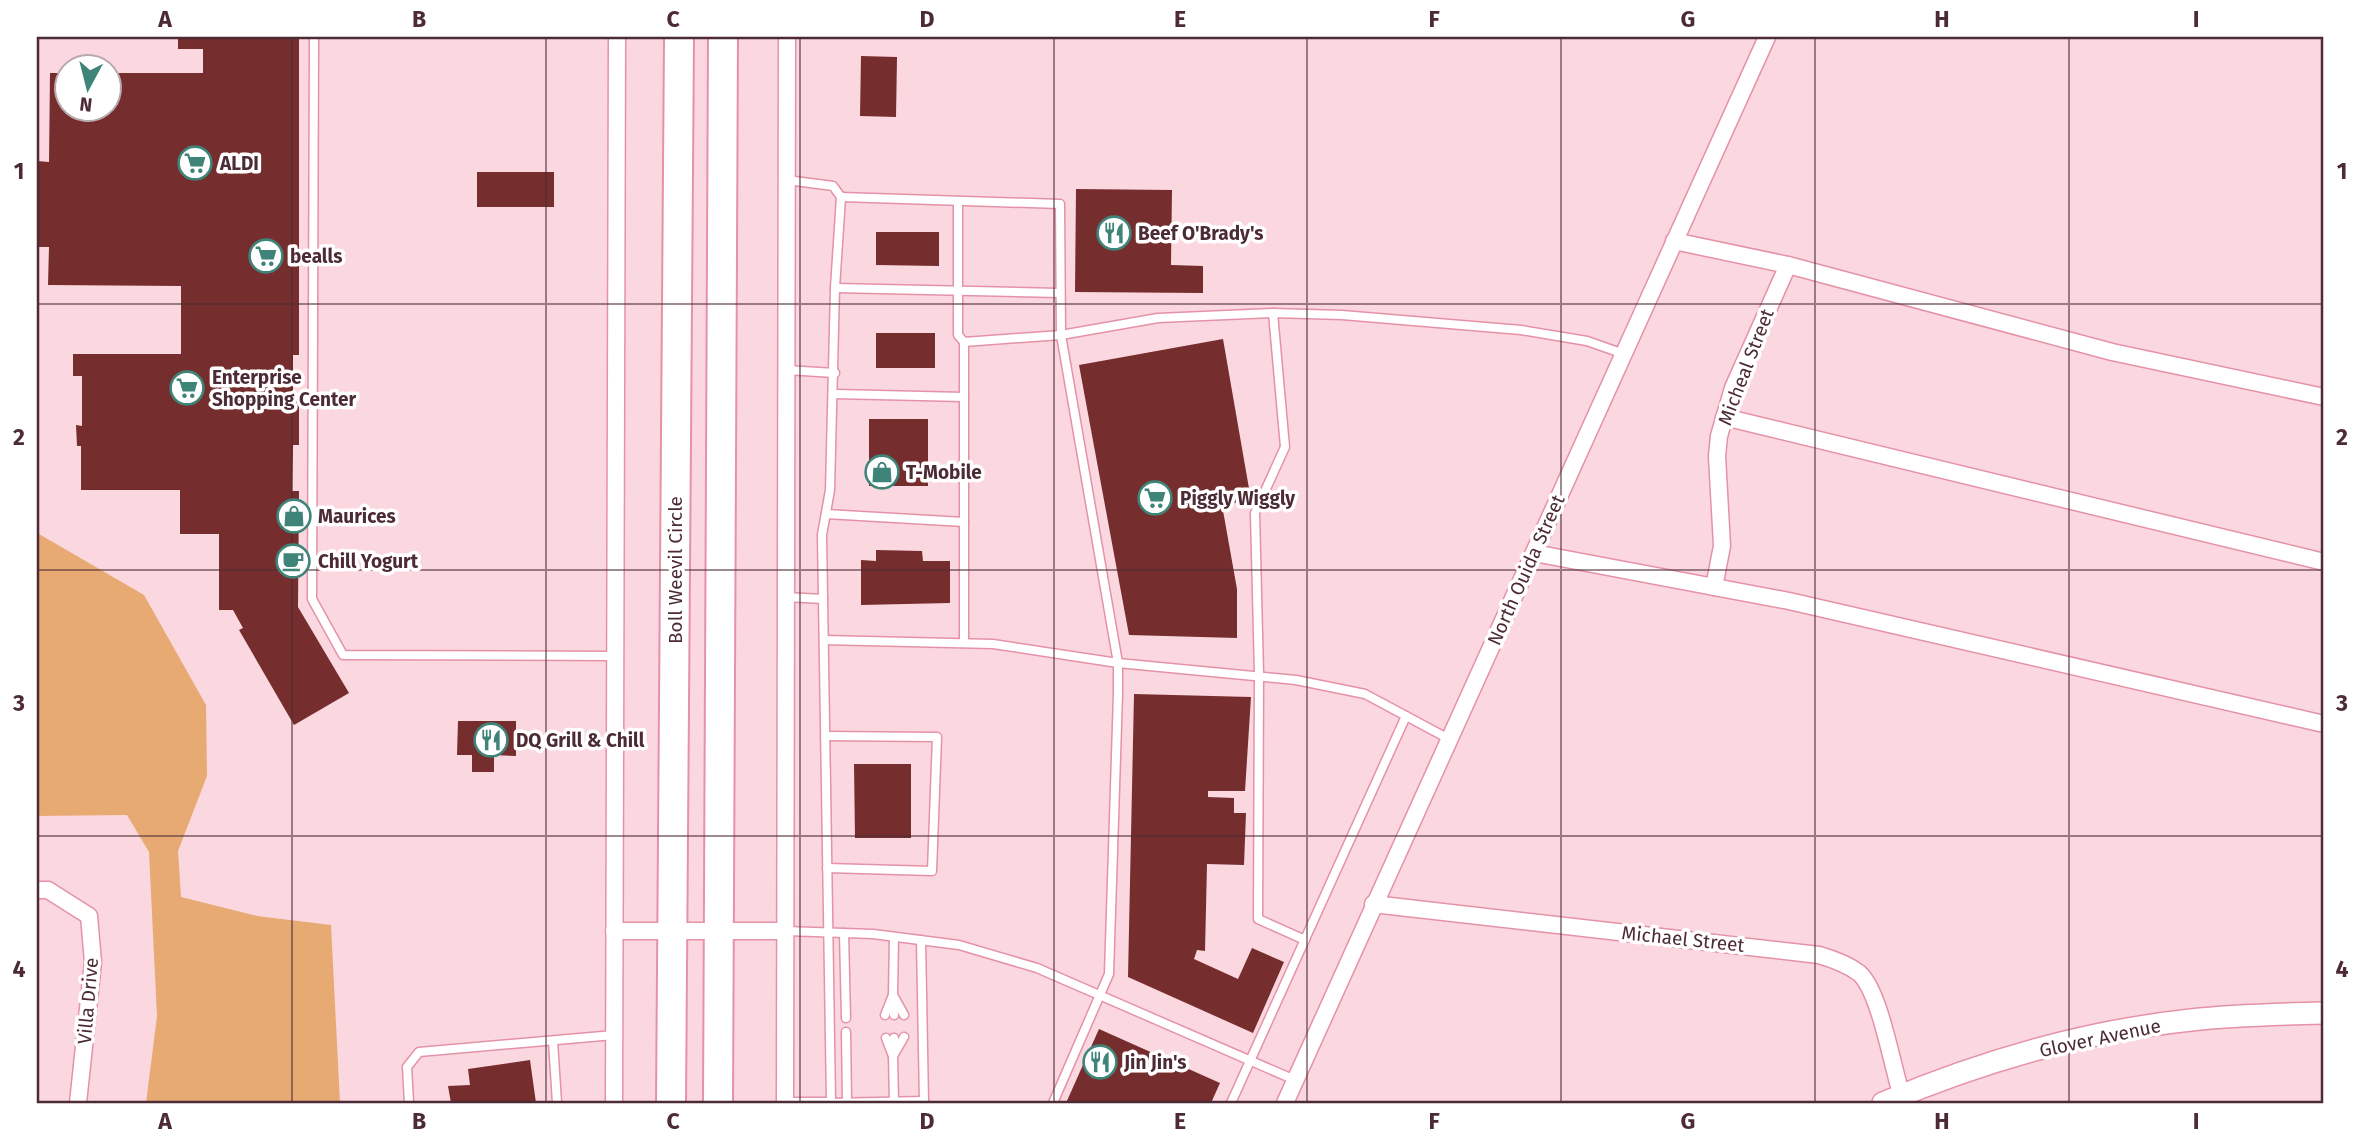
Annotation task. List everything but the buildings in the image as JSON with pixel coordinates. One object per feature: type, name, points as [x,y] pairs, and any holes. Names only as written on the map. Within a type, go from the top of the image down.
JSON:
[{"type":"highway","name":"Boll Weevil Circle","points":[[671,1103],[679,37]]},
{"type":"highway","points":[[718,1103],[723,37]]},
{"type":"main road","name":"Glover Avenue","points":[[1896,1101],[1989,1065],[2075,1040],[2190,1020],[2324,1013]]},
{"type":"street","points":[[614,1103],[617,37]]},
{"type":"street","points":[[785,1102],[788,37]]},
{"type":"street","name":"North Ouida Street","points":[[1285,1103],[1767,37]]},
{"type":"street","points":[[1674,242],[1788,265],[2112,352],[2324,397]]},
{"type":"street","name":"Micheal Street","points":[[1714,587],[1722,546],[1717,456],[1724,417],[1747,353],[1788,265]]},
{"type":"street","points":[[1724,417],[2324,562]]},
{"type":"street","points":[[1534,553],[1789,601],[2324,724]]},
{"type":"street","name":"Villa Drive","points":[[37,890],[48,890],[89,916],[93,962],[78,1103]]},
{"type":"street","name":"Michael Street","points":[[1373,904],[1819,955],[1841,962],[1861,975],[1874,994],[1896,1101]]},
{"type":"street","points":[[614,931],[785,931]]},
{"type":"lane","points":[[314,37],[312,599],[343,655],[616,656]]},
{"type":"lane","points":[[787,180],[833,186],[841,197],[835,288],[835,394],[830,490],[822,535],[831,1103]]},
{"type":"lane","points":[[841,197],[1060,204],[1061,335],[1118,663],[1109,974],[1053,1103]]},
{"type":"lane","points":[[958,201],[956,291],[958,335],[964,342],[964,642]]},
{"type":"lane","points":[[835,288],[1059,293]]},
{"type":"lane","points":[[964,342],[1061,335],[1158,318],[1273,313],[1342,315],[1521,330],[1587,341],[1624,354]]},
{"type":"lane","points":[[1273,313],[1284,447],[1255,513],[1259,674],[1258,919],[1305,940]]},
{"type":"lane","points":[[785,370],[835,373]]},
{"type":"lane","points":[[835,394],[964,397]]},
{"type":"lane","points":[[826,514],[964,522]]},
{"type":"lane","points":[[785,597],[823,599]]},
{"type":"lane","points":[[824,640],[964,642],[1118,663],[1259,674],[1365,694],[1449,739]]},
{"type":"lane","points":[[1231,1103],[1406,716]]},
{"type":"lane","points":[[825,736],[937,737],[932,871],[827,868]]},
{"type":"lane","points":[[785,931],[894,937],[959,945],[1037,968],[1295,1080]]},
{"type":"lane","points":[[844,933],[846,1018]]},
{"type":"lane","points":[[890,1015],[894,937]]},
{"type":"lane","points":[[785,1102],[924,1102],[921,940]]},
{"type":"lane","points":[[893,995],[904,1015]]},
{"type":"lane","points":[[846,1032],[848,1102]]},
{"type":"lane","points":[[409,1103],[407,1067],[419,1052],[614,1035]]},
{"type":"lane","points":[[893,1056],[895,1038],[894,1102]]},
{"type":"lane","points":[[553,1041],[557,1103]]},
{"type":"shaded area","points":[[37,523],[39,534],[144,595],[206,705],[207,776],[178,851],[181,897],[257,916],[331,925],[340,1103],[146,1103],[157,1016],[149,852],[127,815],[37,816]]},
{"type":"place","name":"ALDI","points":[[195,163]]},
{"type":"place","name":"Beef O'Brady's","points":[[1114,233]]},
{"type":"place","name":"bealls","points":[[266,256]]},
{"type":"place","name":"Enterprise Shopping Center","points":[[187,388]]},
{"type":"place","name":"T-Mobile","points":[[882,472]]},
{"type":"place","name":"Piggly Wiggly","points":[[1155,498]]},
{"type":"place","name":"Maurices","points":[[294,516]]},
{"type":"place","name":"Chill Yogurt","points":[[293,561]]},
{"type":"place","name":"DQ Grill & Chill","points":[[491,740]]},
{"type":"place","name":"Jin Jin's","points":[[1100,1062]]}]
